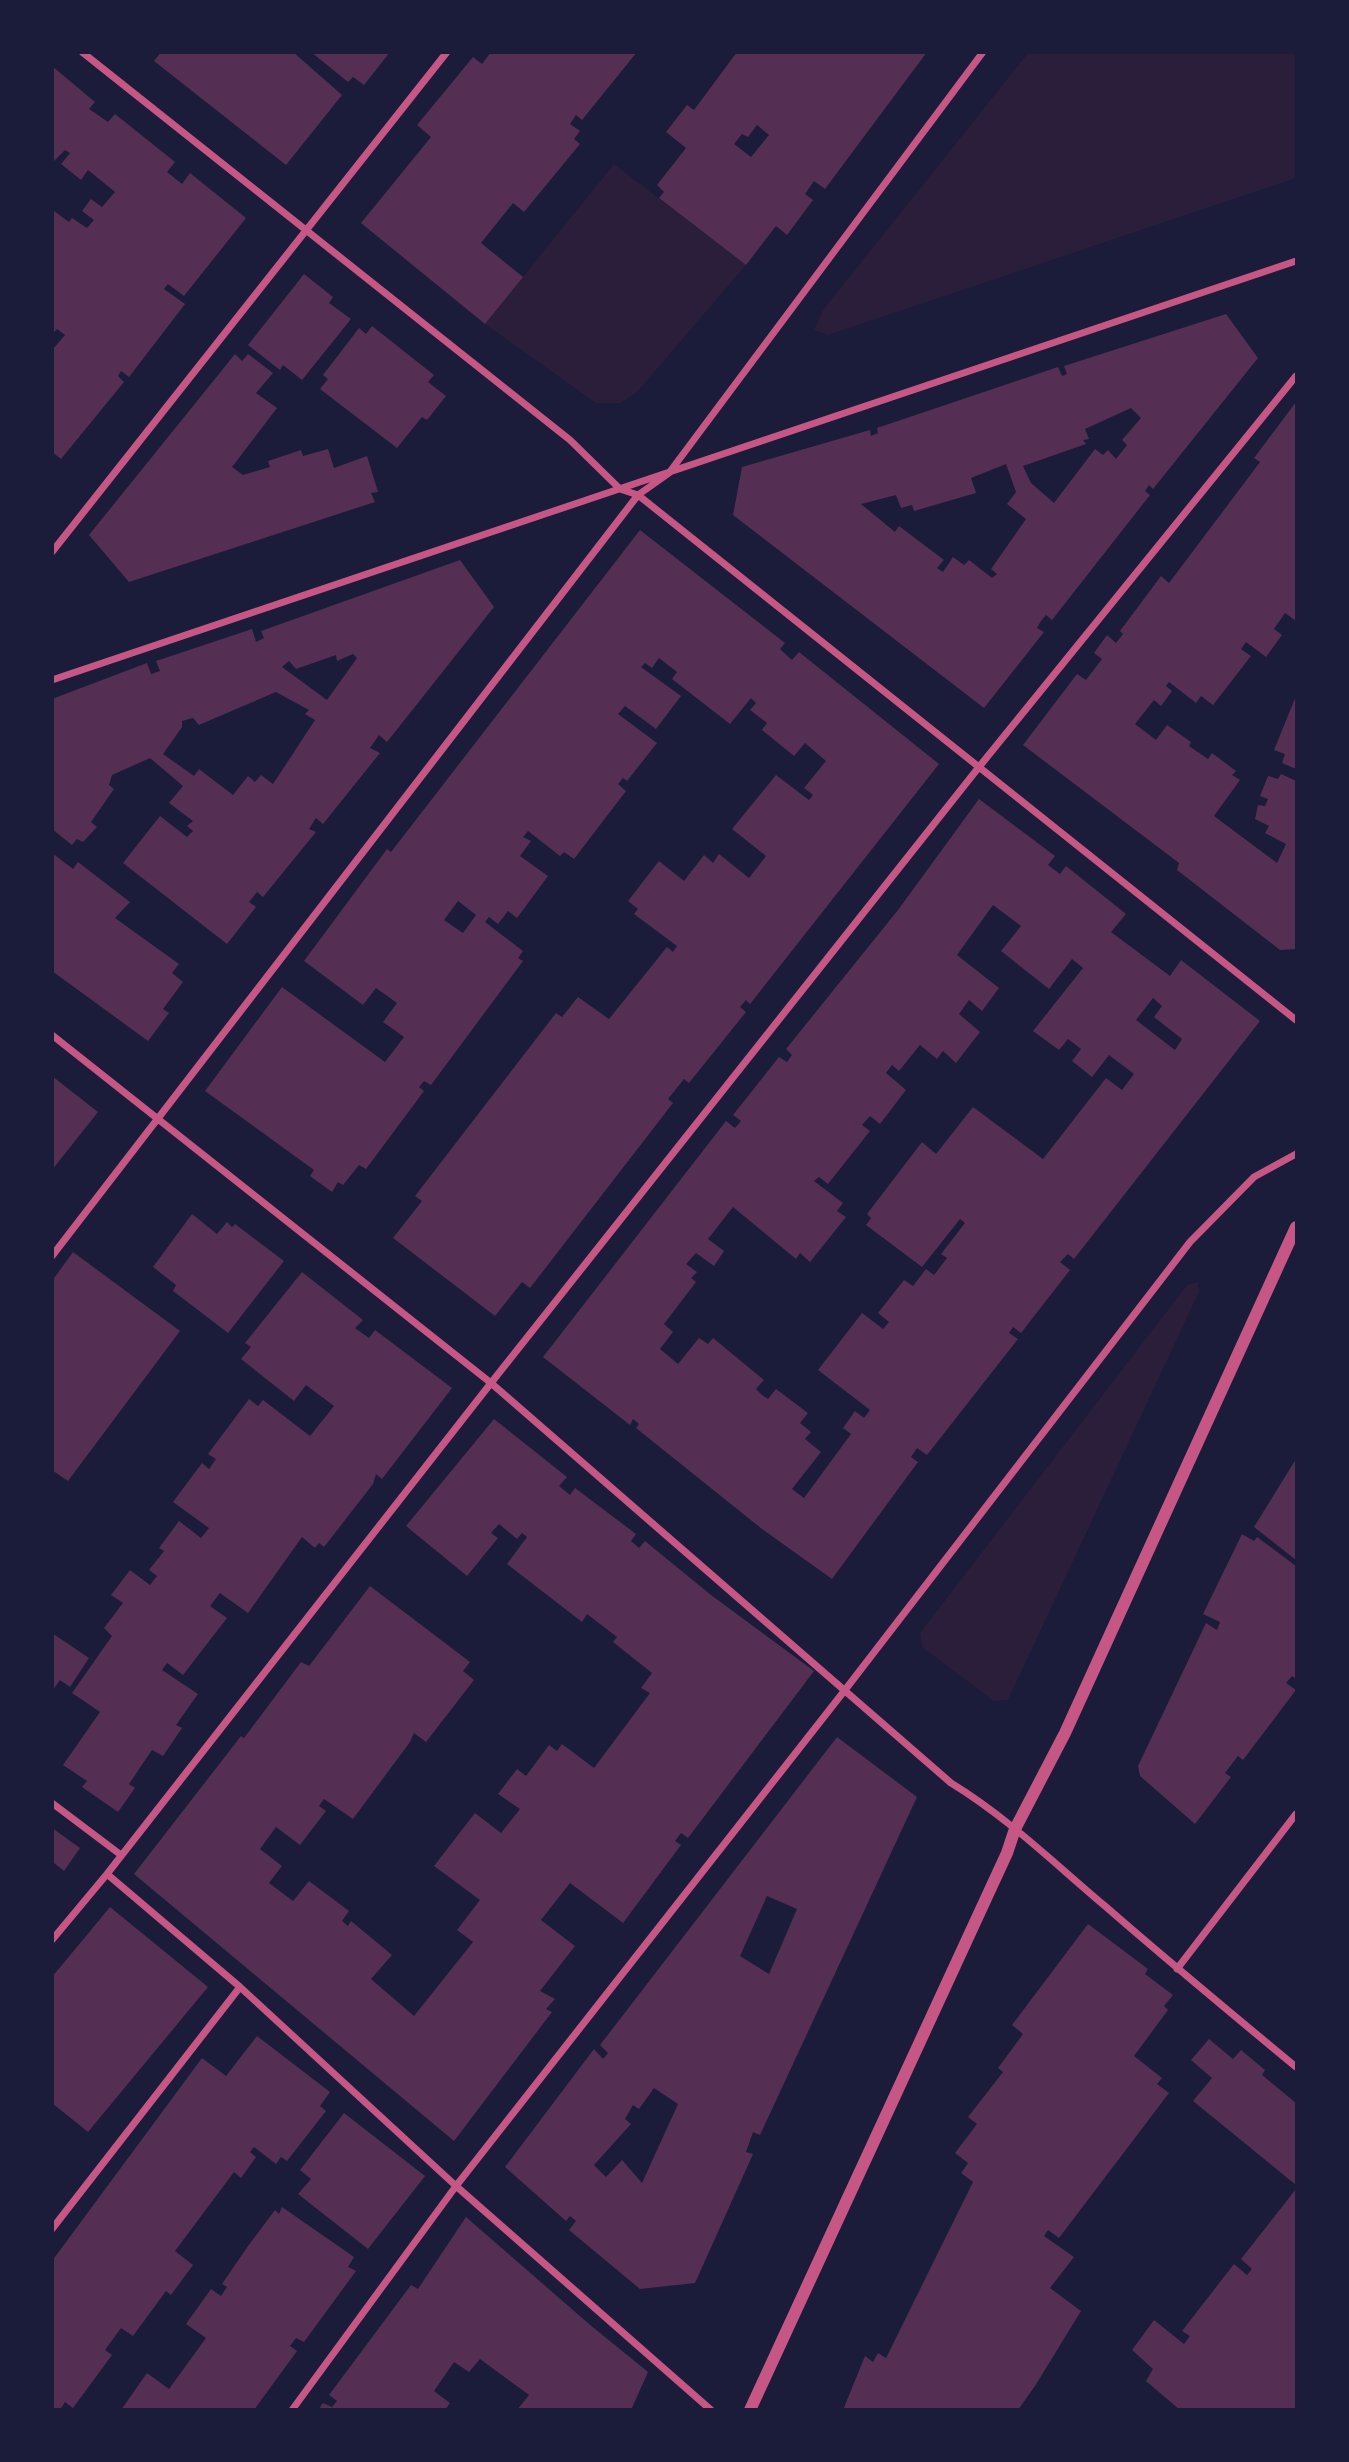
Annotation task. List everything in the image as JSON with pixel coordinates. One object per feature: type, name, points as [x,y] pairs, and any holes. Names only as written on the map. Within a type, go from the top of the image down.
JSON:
[{"type":"street","points":[[82,52],[570,440],[620,489],[638,495],[1297,1020]]},
{"type":"street","points":[[52,552],[447,52]]},
{"type":"street","points":[[52,1256],[638,495],[669,473],[983,52]]},
{"type":"street","points":[[52,680],[1297,261]]},
{"type":"street","points":[[52,1940],[107,1874],[491,1383],[979,767],[1297,376]]},
{"type":"street","points":[[52,1035],[491,1383],[951,1783],[1015,1829],[1177,1969],[1297,2067]]},
{"type":"street","points":[[292,2410],[456,2186],[845,1690],[1190,1242],[1254,1177],[1297,1154]]},
{"type":"street","points":[[750,2410],[1007,1853],[1015,1829],[1065,1733],[1297,1227]]},
{"type":"street","points":[[52,1803],[121,1855]]},
{"type":"street","points":[[1177,1969],[1297,1815]]},
{"type":"street","points":[[107,1874],[240,1987],[456,2186],[711,2410]]},
{"type":"street","points":[[52,2229],[240,1987]]},
{"type":"shaded area","points":[[1028,53],[1296,53],[1296,178],[828,335],[814,330],[823,310]]},
{"type":"shaded area","points":[[614,164],[746,265],[638,391],[621,403],[596,403],[485,324]]},
{"type":"shaded area","points":[[1198,1282],[1199,1292],[1008,1700],[994,1701],[922,1647],[920,1633],[1187,1285]]},
{"type":"building","points":[[161,52],[293,52],[342,95],[286,165],[154,61]]},
{"type":"building","points":[[311,52],[390,52],[364,85],[353,77],[348,82]]},
{"type":"building","points":[[491,52],[637,52],[582,120],[576,115],[570,124],[580,131],[574,139],[580,144],[524,212],[513,203],[481,243],[523,277],[485,324],[361,223],[431,137],[417,125],[473,57],[482,64]]},
{"type":"building","points":[[737,52],[927,52],[825,189],[814,181],[805,194],[813,200],[787,235],[776,226],[746,265],[659,198],[664,192],[657,185],[686,148],[666,132],[687,105],[694,110]],"holes":[[[757,125],[769,135],[751,157],[734,144],[742,134],[748,137]]]},
{"type":"building","points":[[52,66],[95,102],[89,109],[108,122],[115,114],[175,162],[167,172],[182,184],[190,173],[246,218],[184,296],[168,284],[164,289],[185,304],[129,377],[121,371],[118,376],[124,382],[61,459],[52,452],[52,350],[65,335],[57,329],[52,334],[52,213],[54,211],[69,222],[72,218],[87,228],[94,220],[82,211],[91,199],[102,207],[115,192],[88,170],[81,180],[61,164],[70,153],[65,150],[52,160]]},
{"type":"building","points":[[304,274],[333,297],[329,303],[351,319],[302,380],[283,365],[280,370],[248,345]]},
{"type":"building","points":[[1226,314],[1258,358],[1153,489],[1149,485],[1145,491],[1150,495],[1052,620],[1046,615],[1041,621],[1037,628],[1044,632],[984,708],[733,515],[742,467],[870,430],[871,436],[878,433],[877,428],[1058,367],[1062,376],[1067,374],[1064,366]],"holes":[[[1131,408],[1141,418],[1122,440],[1127,445],[1116,459],[1108,450],[1103,455],[1095,449],[1054,503],[1031,483],[1023,466],[1086,444],[1083,440],[1089,439],[1085,429]],[[1006,464],[1016,492],[1007,504],[1026,519],[991,569],[997,574],[992,578],[969,560],[964,565],[953,557],[943,572],[937,568],[944,560],[899,526],[895,532],[861,504],[896,495],[901,508],[912,505],[914,511],[976,493],[971,478]]]},
{"type":"building","points":[[372,326],[434,375],[428,382],[446,396],[427,420],[422,417],[397,448],[320,389],[328,379],[323,375],[359,328],[366,334]]},
{"type":"building","points":[[235,354],[242,361],[248,354],[273,373],[256,393],[277,408],[232,467],[243,475],[270,467],[268,461],[301,450],[303,456],[328,449],[334,468],[367,456],[378,492],[371,493],[375,502],[129,582],[89,535]]},
{"type":"building","points":[[1296,402],[1296,621],[1285,613],[1274,629],[1282,635],[1266,657],[1246,642],[1241,649],[1251,656],[1213,705],[1201,696],[1196,703],[1169,682],[1166,686],[1172,691],[1161,706],[1154,700],[1135,724],[1156,740],[1167,725],[1191,742],[1189,746],[1208,759],[1212,753],[1236,771],[1232,775],[1240,780],[1214,816],[1277,863],[1286,844],[1265,833],[1269,826],[1255,819],[1258,805],[1265,806],[1268,799],[1260,796],[1268,776],[1278,779],[1281,774],[1296,781],[1296,949],[1280,950],[1177,870],[1179,863],[1023,745],[1077,674],[1086,680],[1102,659],[1094,653],[1107,635],[1116,643],[1123,634],[1120,631],[1161,576],[1169,583],[1260,462],[1254,458]]},
{"type":"building","points":[[640,530],[785,643],[780,649],[792,660],[799,652],[939,764],[750,1004],[746,1000],[740,1007],[746,1012],[689,1083],[684,1079],[668,1099],[673,1103],[530,1288],[522,1282],[495,1316],[393,1238],[422,1201],[415,1196],[556,1013],[562,1017],[578,997],[609,1019],[667,947],[673,952],[677,946],[634,914],[638,909],[628,901],[659,861],[684,881],[704,855],[713,863],[719,854],[749,878],[766,856],[732,829],[776,775],[809,800],[813,795],[804,788],[826,761],[805,743],[794,756],[762,730],[767,723],[750,710],[756,703],[751,698],[730,724],[672,679],[677,672],[659,658],[652,668],[645,663],[641,667],[681,696],[656,729],[625,706],[618,714],[657,743],[627,781],[623,778],[618,784],[626,791],[574,859],[564,852],[560,856],[528,831],[523,837],[531,841],[520,856],[548,876],[517,918],[508,911],[498,924],[489,917],[485,922],[523,951],[518,958],[523,961],[431,1085],[424,1081],[419,1087],[424,1091],[366,1169],[359,1165],[343,1185],[338,1182],[332,1192],[310,1176],[314,1170],[205,1091],[282,987],[385,1062],[404,1037],[383,1022],[397,1003],[376,988],[363,1005],[304,961],[387,849],[391,852]],"holes":[[[458,901],[476,915],[463,933],[444,920]]]},
{"type":"building","points":[[460,560],[494,607],[387,742],[379,735],[370,748],[380,753],[323,824],[316,818],[309,829],[316,832],[263,897],[257,892],[249,902],[256,907],[227,944],[123,863],[160,816],[187,837],[193,831],[187,826],[193,821],[169,803],[183,786],[150,758],[112,775],[109,785],[114,789],[91,822],[97,827],[83,842],[77,839],[72,845],[52,829],[52,699],[147,663],[151,674],[160,671],[156,661],[252,629],[256,642],[264,638],[261,631]],"holes":[[[353,654],[357,658],[327,700],[282,667],[289,661],[296,669],[336,655],[337,661]],[[276,692],[309,710],[305,714],[315,720],[273,784],[261,775],[255,782],[248,776],[233,795],[199,769],[194,776],[163,754],[182,727],[182,721],[193,718],[199,725]]]},
{"type":"building","points":[[1296,696],[1296,769],[1282,763],[1285,754],[1274,750]]},
{"type":"building","points":[[979,799],[1055,856],[1048,865],[1060,874],[1066,866],[1126,914],[1111,932],[1170,976],[1181,960],[1260,1021],[1074,1259],[1068,1254],[1060,1262],[1070,1270],[1021,1333],[1013,1327],[1009,1333],[1018,1339],[927,1455],[917,1448],[911,1457],[918,1462],[832,1579],[762,1529],[636,1428],[639,1424],[633,1419],[630,1425],[543,1357],[726,1121],[735,1128],[741,1121],[733,1115],[779,1057],[787,1062],[792,1055],[786,1049],[898,910]],"holes":[[[993,905],[1021,926],[1001,951],[1049,989],[1072,959],[1083,968],[1033,1031],[1059,1050],[1068,1039],[1081,1049],[1072,1061],[1092,1077],[1109,1055],[1134,1074],[1122,1090],[1106,1078],[1043,1159],[973,1107],[936,1154],[922,1142],[867,1214],[871,1218],[866,1225],[922,1267],[960,1219],[965,1223],[941,1254],[947,1258],[934,1275],[926,1269],[913,1286],[904,1280],[878,1313],[889,1322],[883,1329],[862,1313],[818,1370],[870,1410],[864,1418],[855,1411],[843,1428],[851,1434],[804,1498],[792,1489],[821,1452],[805,1439],[811,1432],[800,1423],[808,1413],[776,1389],[768,1399],[762,1395],[756,1389],[764,1380],[713,1338],[708,1344],[699,1338],[678,1364],[660,1349],[673,1332],[664,1324],[696,1282],[691,1278],[697,1272],[686,1264],[696,1253],[714,1266],[724,1251],[708,1239],[733,1207],[796,1259],[800,1253],[810,1262],[846,1217],[837,1211],[843,1203],[814,1181],[819,1177],[828,1184],[870,1131],[862,1125],[870,1116],[880,1124],[906,1090],[886,1073],[892,1065],[899,1071],[920,1045],[937,1059],[943,1051],[956,1063],[980,1032],[959,1014],[969,1000],[982,1011],[999,988],[957,955]],[[1153,998],[1162,1006],[1154,1017],[1182,1039],[1175,1050],[1136,1020]]]},
{"type":"building","points":[[52,853],[73,869],[78,862],[130,902],[115,918],[179,964],[172,973],[183,982],[163,1009],[169,1013],[148,1041],[52,971]]},
{"type":"building","points":[[52,1076],[98,1112],[52,1170]]},
{"type":"building","points":[[192,1214],[217,1234],[227,1222],[232,1227],[235,1224],[284,1261],[228,1333],[173,1291],[176,1285],[153,1267]]},
{"type":"building","points":[[73,1252],[180,1331],[68,1481],[52,1470],[52,1281]]},
{"type":"building","points":[[302,1272],[363,1320],[355,1328],[369,1338],[375,1330],[452,1388],[382,1479],[376,1474],[373,1484],[324,1547],[319,1543],[315,1548],[302,1537],[248,1613],[220,1593],[210,1606],[227,1618],[183,1675],[167,1663],[162,1670],[198,1694],[176,1725],[182,1728],[163,1756],[152,1750],[129,1784],[135,1788],[118,1812],[82,1787],[87,1781],[63,1765],[100,1712],[72,1693],[112,1636],[104,1628],[123,1603],[111,1595],[130,1570],[150,1585],[157,1576],[149,1570],[164,1551],[159,1548],[179,1521],[201,1538],[209,1528],[173,1502],[202,1463],[209,1469],[216,1459],[208,1454],[249,1399],[258,1406],[263,1400],[310,1436],[334,1406],[306,1385],[294,1401],[241,1359],[251,1347],[245,1343]]},
{"type":"building","points":[[494,1419],[567,1477],[559,1486],[570,1495],[575,1488],[636,1534],[631,1541],[639,1548],[645,1541],[711,1595],[814,1671],[688,1838],[681,1833],[675,1841],[681,1845],[623,1923],[570,1883],[541,1920],[575,1946],[540,1991],[555,1999],[546,2009],[552,2012],[454,2141],[134,1874],[241,1736],[244,1738],[301,1662],[309,1666],[370,1586],[470,1662],[463,1671],[474,1680],[426,1742],[414,1733],[353,1819],[324,1799],[319,1806],[326,1811],[300,1845],[276,1827],[260,1849],[282,1866],[269,1883],[293,1901],[309,1881],[349,1911],[342,1921],[348,1926],[351,1921],[392,1955],[371,1979],[414,2016],[473,1942],[457,1930],[480,1900],[434,1866],[475,1813],[501,1833],[520,1809],[498,1794],[517,1769],[526,1776],[549,1745],[557,1751],[562,1744],[594,1768],[650,1693],[641,1688],[652,1673],[613,1642],[617,1637],[587,1614],[582,1622],[507,1564],[527,1537],[522,1533],[517,1539],[499,1524],[491,1533],[498,1538],[467,1576],[406,1526]]},
{"type":"building","points":[[1296,1459],[1296,1560],[1254,1527]]},
{"type":"building","points":[[1242,1534],[1254,1541],[1257,1537],[1296,1566],[1296,1679],[1292,1676],[1286,1683],[1296,1690],[1243,1760],[1238,1756],[1225,1773],[1231,1777],[1195,1824],[1140,1776],[1138,1766],[1206,1623],[1217,1630],[1220,1622],[1203,1614]]},
{"type":"building","points":[[52,1633],[89,1658],[70,1687],[60,1680],[52,1691]]},
{"type":"building","points":[[837,1737],[917,1797],[760,2135],[753,2132],[746,2152],[753,2154],[695,2283],[640,2289],[569,2230],[576,2221],[570,2216],[566,2221],[505,2167],[594,2049],[603,2059],[608,2053],[600,2045]],"holes":[[[767,1896],[797,1909],[769,1974],[740,1956]],[[654,2088],[678,2104],[642,2183],[622,2160],[606,2177],[594,2165],[631,2124],[625,2119],[633,2105],[639,2109]]]},
{"type":"building","points":[[52,1828],[80,1848],[64,1871],[54,1863],[52,1866]]},
{"type":"building","points":[[110,1907],[208,1987],[88,2132],[52,2103],[52,1977]]},
{"type":"building","points":[[1088,1924],[1148,1969],[1145,1974],[1173,1995],[1164,2006],[1168,2010],[1134,2056],[1162,2078],[1157,2084],[1169,2093],[1059,2238],[1048,2230],[1044,2236],[1074,2257],[1050,2288],[1081,2311],[1018,2410],[843,2410],[865,2356],[873,2362],[878,2353],[886,2358],[973,2182],[961,2173],[968,2163],[955,2153],[977,2124],[968,2117],[1003,2072],[998,2068],[1023,2034],[1012,2025]]},
{"type":"building","points":[[257,2036],[330,2092],[320,2106],[326,2111],[287,2161],[281,2157],[276,2164],[254,2147],[250,2152],[256,2157],[241,2178],[234,2172],[175,2251],[193,2265],[171,2295],[166,2291],[133,2336],[121,2328],[105,2350],[112,2355],[73,2408],[65,2402],[60,2410],[52,2410],[52,2261],[202,2058],[226,2076]]},
{"type":"building","points":[[1209,2039],[1233,2059],[1241,2050],[1265,2070],[1262,2075],[1296,2103],[1296,2185],[1193,2101],[1212,2078],[1191,2060]]},
{"type":"building","points":[[344,2113],[425,2176],[368,2249],[298,2194],[311,2179],[300,2170]]},
{"type":"building","points":[[1296,2189],[1296,2410],[1180,2410],[1146,2381],[1153,2369],[1132,2350],[1154,2320],[1184,2344],[1190,2336],[1182,2331],[1234,2264],[1247,2275],[1252,2269],[1241,2259]]},
{"type":"building","points":[[282,2207],[354,2257],[348,2267],[356,2271],[304,2342],[296,2338],[290,2346],[297,2351],[254,2410],[121,2410],[147,2373],[169,2389],[206,2338],[186,2324],[211,2289],[221,2296],[227,2287],[222,2284],[248,2246],[275,2210],[279,2214]]},
{"type":"building","points":[[466,2217],[648,2372],[631,2410],[517,2410],[529,2395],[480,2359],[469,2372],[454,2362],[434,2391],[450,2403],[445,2410],[318,2410],[323,2403],[332,2407],[337,2401],[329,2395],[411,2285],[418,2289]]}]
